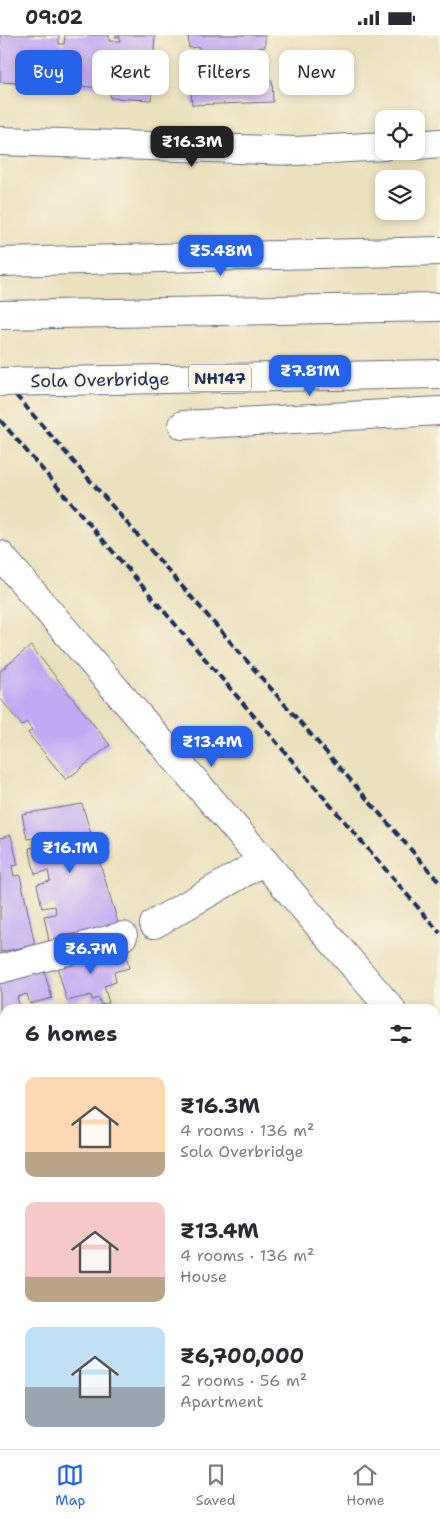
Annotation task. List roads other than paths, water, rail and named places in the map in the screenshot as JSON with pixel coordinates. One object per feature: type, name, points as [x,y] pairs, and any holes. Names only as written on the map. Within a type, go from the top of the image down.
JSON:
[{"type":"main road","points":[[0,141],[296,151],[375,147]]},
{"type":"main road","points":[[425,144],[440,143]]},
{"type":"main road","points":[[0,262],[440,251]]},
{"type":"main road","points":[[0,315],[440,307]]},
{"type":"main road","name":"Sola Overbridge","points":[[0,382],[440,373]]},
{"type":"main road","points":[[183,425],[440,411]]},
{"type":"main road","points":[[0,555],[387,1004]]},
{"type":"main road","points":[[154,924],[264,861]]},
{"type":"main road","points":[[0,969],[122,936]]},
{"type":"railway","points":[[0,377],[440,883]]},
{"type":"railway","points":[[0,420],[440,933]]}]
